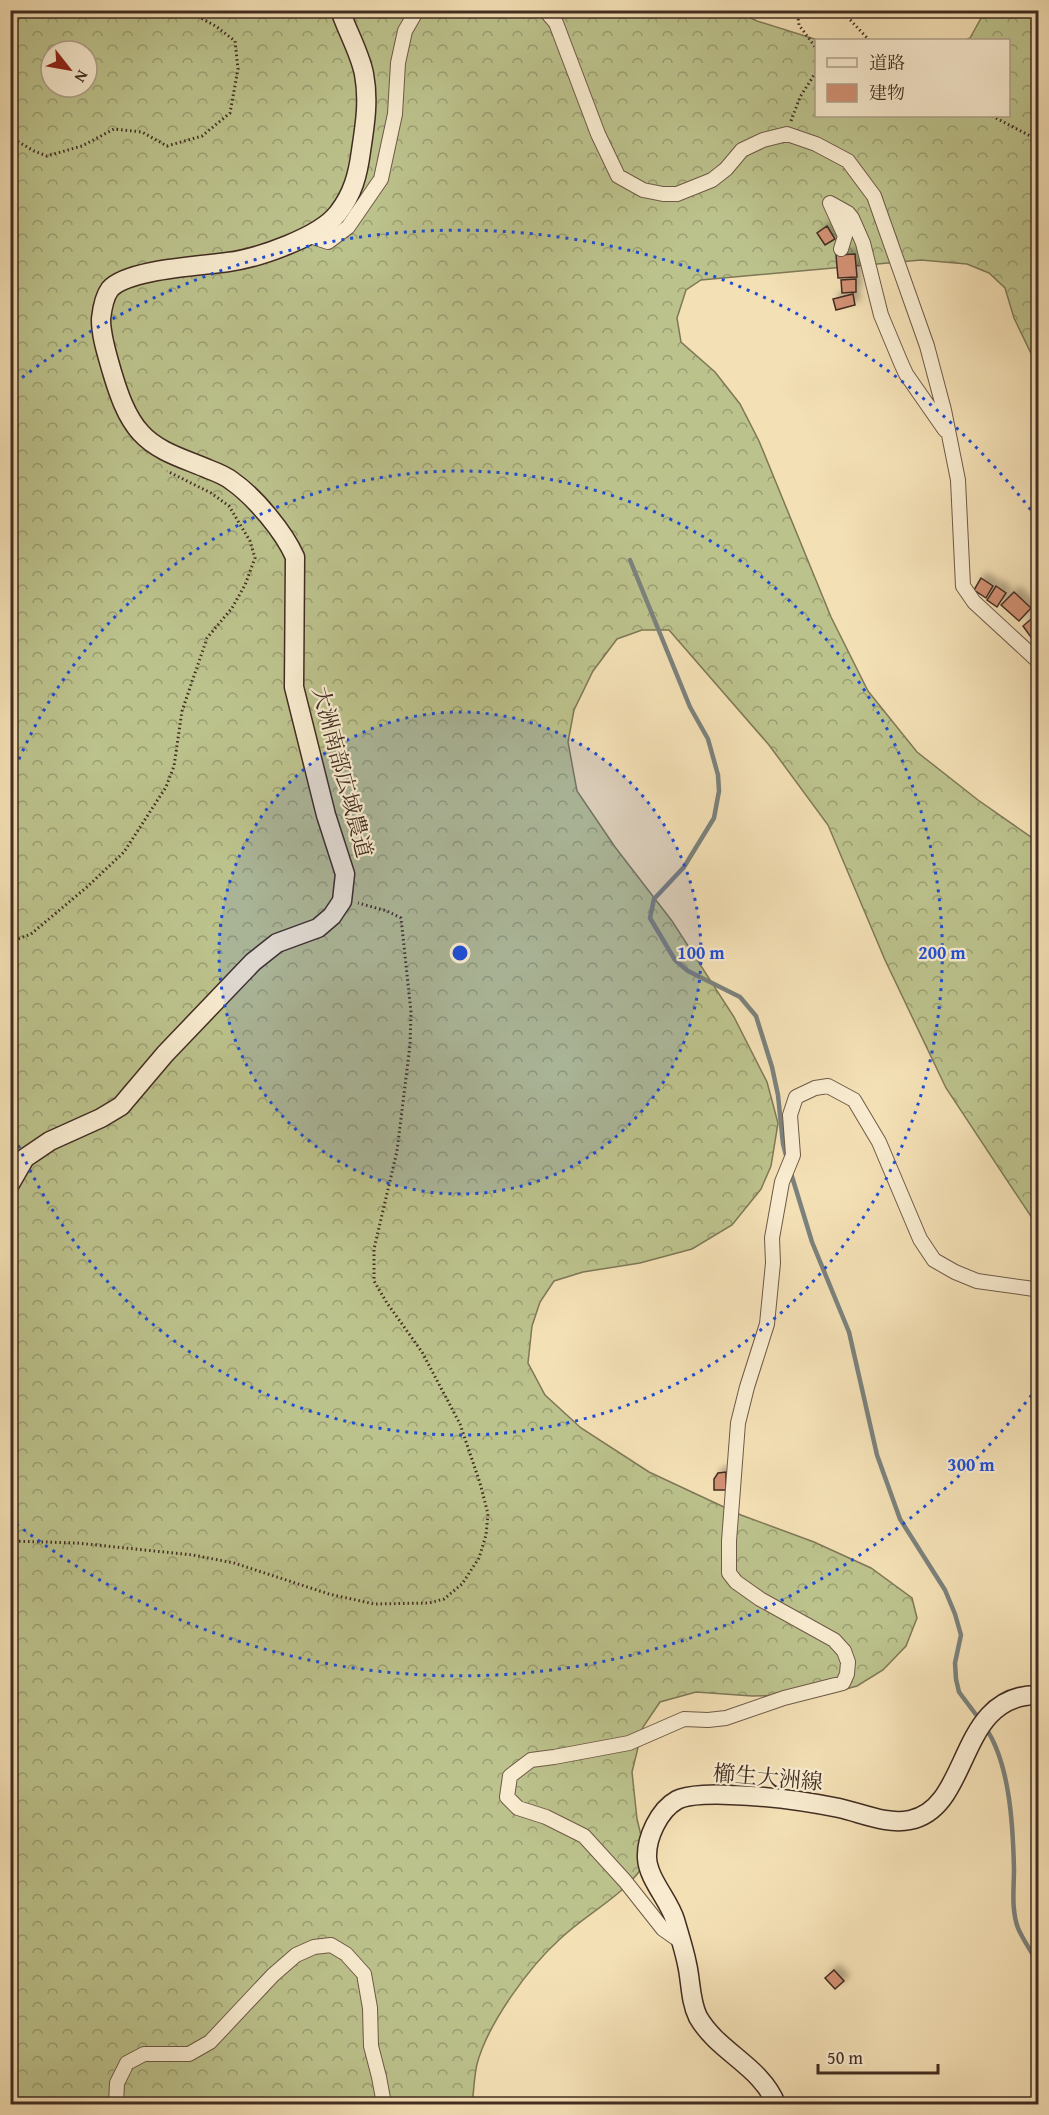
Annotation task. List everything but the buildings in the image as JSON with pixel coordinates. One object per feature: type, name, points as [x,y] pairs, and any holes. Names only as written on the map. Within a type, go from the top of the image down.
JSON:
[{"type":"street","name":"大洲南部広域農道","points":[[340,10],[364,72],[367,101],[357,177],[350,196],[337,216],[310,236],[266,253],[231,262],[152,271],[127,280],[111,289],[102,308],[101,332],[115,382],[128,413],[140,433],[156,446],[232,480],[287,540],[294,557],[294,687],[326,814],[345,874],[342,901]]},
{"type":"street","points":[[310,236],[328,242],[348,227],[381,179],[395,114],[398,63],[402,42],[417,10]]},
{"type":"street","points":[[545,10],[556,23],[598,134],[618,176],[643,190],[677,194],[712,180],[726,169],[742,150],[763,140],[787,134],[816,144],[848,161],[874,196],[927,346],[958,480],[963,585],[974,602],[1038,661]]},
{"type":"street","points":[[840,249],[845,236],[830,203],[848,213],[852,218],[863,243],[881,315],[901,363],[906,374],[949,436]]},
{"type":"street","points":[[10,1184],[25,1158],[50,1141],[102,1118],[121,1106],[165,1054],[253,962],[277,943],[318,928],[332,916],[342,901]]},
{"type":"street","points":[[680,1941],[663,1929],[625,1881],[584,1836],[546,1817],[518,1808],[507,1797],[510,1776],[531,1760],[629,1743],[684,1719],[726,1718],[801,1693],[833,1687],[843,1683],[847,1674],[848,1662],[844,1651],[834,1640],[760,1599],[736,1582],[729,1573],[729,1541],[738,1423],[767,1324],[773,1272],[772,1238],[782,1182],[793,1155],[790,1115],[796,1097],[815,1088],[828,1086],[854,1101],[879,1142],[920,1239],[934,1260],[977,1281],[1038,1291]]},
{"type":"street","name":"櫛生大洲線","points":[[776,2104],[756,2074],[716,2038],[698,2016],[694,2006],[687,1962],[674,1917],[647,1859],[655,1824],[664,1811],[678,1799],[703,1795],[753,1796],[838,1808],[885,1821],[910,1820],[925,1814],[939,1802],[949,1788],[977,1734],[996,1707],[1026,1695],[1038,1695]]},
{"type":"street","points":[[116,2104],[117,2083],[127,2063],[144,2054],[189,2054],[210,2042],[273,1975],[296,1955],[314,1947],[331,1945],[346,1954],[364,1974],[370,2008],[371,2046],[384,2104]]},
{"type":"path","points":[[10,137],[47,156],[82,146],[114,129],[142,132],[166,146],[202,136],[230,113],[238,69],[235,41],[217,27],[187,10]]},
{"type":"path","points":[[797,10],[799,25],[815,47]]},
{"type":"path","points":[[841,10],[868,39]]},
{"type":"path","points":[[787,134],[792,114],[815,74]]},
{"type":"path","points":[[994,117],[1038,140]]},
{"type":"path","points":[[10,942],[31,934],[124,852],[166,788],[174,766],[182,711],[207,638],[232,608],[245,585],[255,558],[250,541],[229,506],[211,494],[168,473],[158,461],[156,446]]},
{"type":"path","points":[[10,1541],[77,1543],[193,1555],[234,1563],[329,1594],[375,1604],[429,1604],[444,1599],[462,1584],[479,1558],[486,1534],[488,1514],[460,1424],[422,1352],[374,1281],[374,1249],[398,1151],[411,1045],[411,1011],[401,918],[365,903],[342,901]]},
{"type":"green space","points":[[11,11],[736,11],[757,21],[815,39],[815,117],[1010,117],[1010,39],[968,39],[985,11],[1038,11],[1038,368],[1014,318],[1005,288],[989,273],[967,264],[921,260],[701,280],[686,290],[677,318],[681,342],[715,372],[740,404],[759,441],[831,617],[868,691],[917,752],[978,800],[1038,842],[1038,1227],[946,1088],[885,960],[828,825],[769,745],[669,630],[642,630],[617,639],[593,671],[574,710],[568,742],[577,791],[615,847],[672,921],[734,1017],[767,1082],[778,1123],[771,1166],[761,1189],[732,1225],[692,1249],[640,1263],[583,1272],[554,1281],[540,1302],[532,1326],[528,1363],[545,1395],[581,1428],[649,1472],[741,1515],[814,1542],[871,1568],[912,1598],[917,1618],[906,1646],[883,1670],[857,1686],[824,1695],[752,1696],[696,1692],[660,1702],[643,1727],[632,1772],[637,1819],[647,1860],[629,1884],[571,1929],[523,1980],[490,2031],[476,2069],[472,2104],[11,2104]]},
{"type":"waterway","points":[[630,560],[690,707],[708,739],[718,775],[719,791],[714,818],[684,867],[654,899],[650,918],[675,960],[688,971],[740,997],[756,1016],[772,1067],[787,1159]]},
{"type":"waterway","points":[[790,1170],[812,1242],[849,1332],[877,1455],[900,1519],[945,1590],[955,1614],[961,1635],[955,1663],[959,1692],[980,1720]]},
{"type":"waterway","points":[[985,1727],[1000,1758],[1008,1795],[1013,1834],[1014,1913],[1020,1932],[1038,1964]]}]
